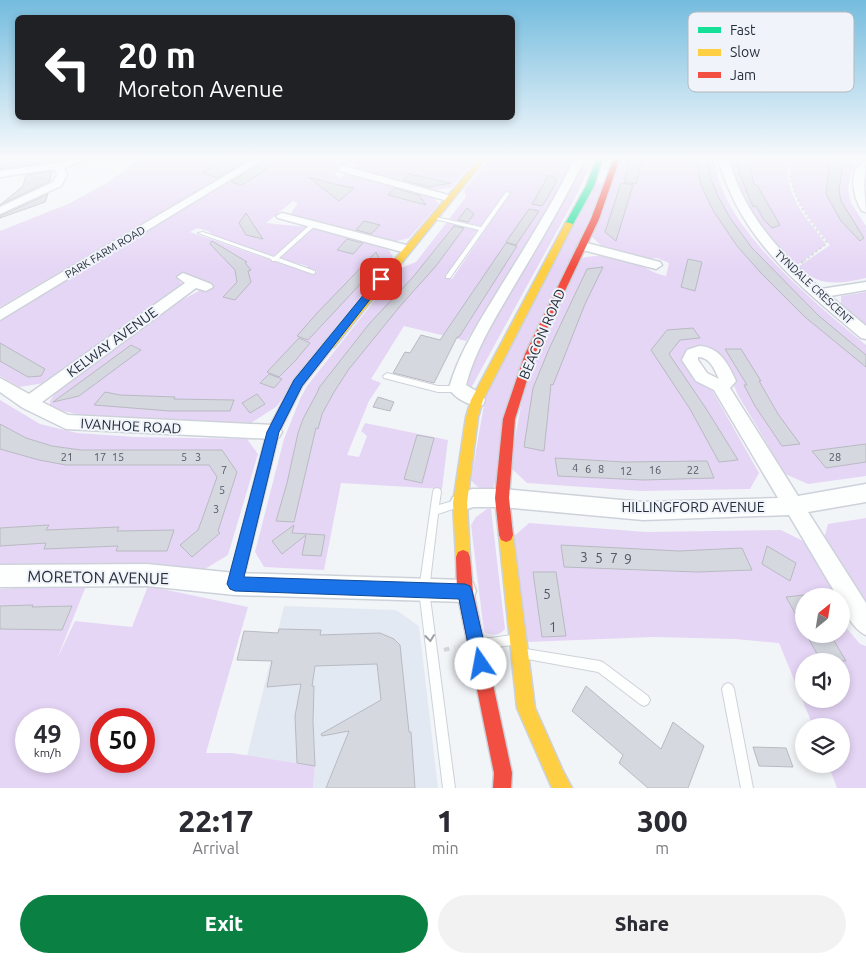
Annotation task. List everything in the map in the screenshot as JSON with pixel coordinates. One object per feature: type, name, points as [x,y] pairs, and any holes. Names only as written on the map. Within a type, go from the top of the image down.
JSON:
[{"type":"street","points":[[0,211],[34,195]]},
{"type":"street","name":"PARK FARM ROAD","points":[[0,315],[200,195]]},
{"type":"street","points":[[436,195],[448,198]]},
{"type":"street","points":[[235,584],[273,432],[298,383],[451,195]]},
{"type":"street","points":[[477,400],[458,389],[461,368],[562,195]]},
{"type":"street","name":"BEACON ROAD","points":[[502,788],[502,773],[465,591],[460,503],[472,417],[477,400],[538,281],[585,195]]},
{"type":"street","name":"BEACON ROAD","points":[[563,788],[556,778],[526,708],[502,498],[509,419],[530,354],[583,246],[605,195]]},
{"type":"street","name":"TYNDALE CRESCENT","points":[[736,195],[744,212],[769,245],[818,294],[866,334]]},
{"type":"street","points":[[860,195],[866,209]]},
{"type":"street","points":[[281,216],[406,249]]},
{"type":"street","points":[[583,246],[656,265]]},
{"type":"street","name":"KELWAY AVENUE","points":[[29,403],[194,282]]},
{"type":"street","points":[[818,294],[866,286]]},
{"type":"street","name":"IVANHOE ROAD","points":[[0,384],[29,403],[66,422],[273,432]]},
{"type":"street","points":[[720,386],[866,624]]},
{"type":"street","name":"HILLINGFORD AVENUE","points":[[460,503],[472,498],[502,498],[643,511],[793,506],[866,493]]},
{"type":"street","name":"MORETON AVENUE","points":[[0,576],[147,575],[235,584],[465,591]]},
{"type":"street","name":"BEACON ROAD","points":[[502,773],[513,788]]},
{"type":"lane","points":[[448,277],[506,195]]},
{"type":"lane","points":[[433,216],[482,228]]},
{"type":"lane","points":[[274,260],[314,224]]},
{"type":"lane","points":[[201,233],[313,272]]},
{"type":"lane","points":[[387,376],[438,389],[458,389]]},
{"type":"lane","points":[[436,492],[424,590],[449,788]]},
{"type":"lane","points":[[434,511],[460,503]]},
{"type":"lane","points":[[477,646],[517,639]]},
{"type":"lane","points":[[519,653],[600,667],[644,700]]},
{"type":"lane","points":[[728,689],[747,788]]},
{"type":"path","points":[[793,269],[828,243],[808,221],[794,195]]},
{"type":"shaded area","points":[[85,195],[191,195],[0,307],[0,231],[68,204]]},
{"type":"shaded area","points":[[205,195],[430,195],[439,204],[409,238],[393,242],[294,215],[291,213],[298,203],[293,201],[266,223],[307,227],[273,256],[217,237],[208,231],[197,228],[190,232],[314,275],[317,271],[307,268],[307,266],[278,258],[310,228],[388,248],[393,257],[276,407],[251,423],[100,419],[58,410],[50,406],[50,401],[59,386],[167,308],[212,284],[185,273],[177,278],[182,284],[177,290],[45,383],[19,387],[0,376],[0,318]]},
{"type":"shaded area","points":[[465,195],[503,195],[482,226],[449,219],[466,197]]},
{"type":"shaded area","points":[[509,195],[557,195],[541,223],[466,341],[404,326],[371,379],[381,383],[369,401],[347,455],[359,457],[367,436],[361,431],[365,423],[448,440],[442,489],[341,483],[324,570],[264,567],[255,552],[284,439],[307,386],[393,277],[401,268],[416,262],[447,222],[478,229],[446,277],[452,279]]},
{"type":"shaded area","points":[[566,195],[576,195],[470,390],[462,380],[490,326]]},
{"type":"shaded area","points":[[587,195],[600,195],[566,269],[493,488],[486,490],[471,480],[486,393]]},
{"type":"shaded area","points":[[608,195],[725,195],[732,209],[773,261],[797,286],[866,345],[866,476],[808,484],[785,474],[738,395],[729,374],[696,349],[699,381],[712,390],[759,473],[750,489],[640,491],[527,483],[510,467],[526,377],[581,258],[596,256],[617,257],[666,276],[669,263],[657,258],[641,259],[605,249],[592,237]]},
{"type":"shaded area","points":[[741,195],[793,195],[803,214],[825,243],[824,246],[797,265],[775,243]]},
{"type":"shaded area","points":[[796,195],[849,195],[851,203],[866,226],[866,278],[847,282],[821,281],[813,278],[798,267],[830,245],[801,206]]},
{"type":"shaded area","points":[[866,292],[866,326],[841,306],[841,296]]},
{"type":"shaded area","points":[[0,400],[40,424],[77,433],[136,437],[247,439],[258,454],[228,555],[200,572],[108,564],[0,568]]},
{"type":"shaded area","points":[[487,509],[491,509],[505,629],[496,635],[484,632],[471,525],[476,517]]},
{"type":"shaded area","points":[[866,518],[866,609],[823,542],[828,524]]},
{"type":"shaded area","points":[[529,523],[646,532],[781,530],[807,543],[834,588],[795,588],[795,643],[850,643],[850,632],[860,644],[866,646],[866,788],[837,788],[831,773],[850,773],[850,718],[810,718],[806,708],[850,708],[850,653],[795,653],[795,682],[779,643],[735,639],[654,637],[527,642],[512,538]]},
{"type":"shaded area","points":[[86,586],[57,659],[75,621],[132,627],[148,586],[248,607],[206,753],[231,753],[315,766],[313,788],[0,788],[0,589]]},
{"type":"shaded area","points":[[284,606],[396,610],[419,626],[438,788],[313,788],[315,766],[247,756]]},
{"type":"building","points":[[12,195],[21,195],[0,205]]},
{"type":"building","points":[[48,195],[45,202],[0,218],[0,216]]},
{"type":"building","points":[[331,195],[346,195],[339,201]]},
{"type":"building","points":[[388,195],[418,195],[426,205]]},
{"type":"building","points":[[537,195],[549,195],[542,206],[532,204]]},
{"type":"building","points":[[617,195],[630,195],[616,241],[605,232]]},
{"type":"building","points":[[706,195],[717,195],[730,218],[752,248],[819,316],[866,355],[866,367],[805,317],[761,273],[737,246],[714,212]]},
{"type":"building","points":[[748,195],[763,195],[780,225],[772,228],[764,220],[756,206],[753,207]]},
{"type":"building","points":[[826,195],[840,195],[841,201],[864,238],[860,241],[841,221]]},
{"type":"building","points":[[467,208],[474,214],[468,222],[458,220]]},
{"type":"building","points":[[529,209],[539,211],[516,245],[506,242]]},
{"type":"building","points":[[246,213],[263,239],[246,235],[239,223]]},
{"type":"building","points":[[364,221],[380,225],[371,234],[356,230]]},
{"type":"building","points":[[454,226],[464,228],[436,266],[401,305],[349,369],[334,392],[322,414],[318,429],[316,428],[294,522],[276,521],[298,433],[318,389],[369,324],[413,277]]},
{"type":"building","points":[[347,239],[363,243],[353,254],[337,250]]},
{"type":"building","points":[[212,241],[247,262],[245,263],[251,270],[248,271],[251,282],[235,300],[223,297],[237,282],[235,270],[210,244]]},
{"type":"building","points":[[506,243],[517,246],[459,337],[457,337],[434,383],[393,373],[405,352],[410,353],[421,335],[440,340]]},
{"type":"building","points":[[376,252],[381,262],[308,340],[297,336],[318,312]]},
{"type":"building","points":[[688,259],[702,262],[695,291],[681,287]]},
{"type":"building","points":[[603,267],[585,304],[553,385],[551,384],[544,451],[524,447],[533,388],[549,349],[587,269]]},
{"type":"building","points":[[693,328],[700,338],[680,340],[669,354],[738,460],[719,462],[690,409],[651,350],[667,330]]},
{"type":"building","points":[[299,338],[310,343],[295,361],[279,377],[267,372]]},
{"type":"building","points":[[0,343],[45,369],[41,376],[28,377],[0,361]]},
{"type":"building","points":[[131,345],[141,350],[79,396],[53,402]]},
{"type":"building","points":[[725,349],[741,349],[761,381],[759,381],[778,414],[800,444],[782,446],[755,406],[744,385],[747,385]]},
{"type":"building","points":[[269,374],[282,379],[274,388],[260,383]]},
{"type":"building","points":[[105,392],[120,395],[175,397],[174,399],[234,400],[230,411],[170,411],[94,405]]},
{"type":"building","points":[[257,394],[265,404],[250,413],[242,403]]},
{"type":"building","points":[[378,397],[394,402],[390,411],[373,407]]},
{"type":"building","points":[[0,424],[26,438],[52,446],[81,450],[222,450],[237,472],[218,531],[220,533],[192,557],[180,545],[198,530],[205,511],[217,477],[209,465],[66,465],[39,460],[0,449]]},
{"type":"building","points":[[417,435],[434,438],[422,483],[404,479]]},
{"type":"building","points":[[866,444],[866,462],[826,468],[812,451]]},
{"type":"building","points":[[555,458],[624,462],[707,461],[714,478],[644,480],[558,476]]},
{"type":"building","points":[[49,525],[46,530],[119,527],[117,531],[174,530],[167,551],[116,551],[118,546],[44,549],[46,543],[0,546],[0,528]]},
{"type":"building","points":[[294,525],[292,533],[325,535],[321,556],[302,555],[306,535],[282,554],[272,541]]},
{"type":"building","points":[[561,545],[679,551],[742,548],[752,570],[697,572],[564,567]]},
{"type":"building","points":[[767,546],[796,563],[790,581],[762,564]]},
{"type":"building","points":[[533,572],[556,572],[566,636],[542,637]]},
{"type":"building","points":[[795,596],[795,613],[786,597]]},
{"type":"building","points":[[33,605],[32,607],[72,606],[62,630],[0,629],[0,606]]},
{"type":"building","points":[[279,629],[321,630],[320,635],[380,633],[394,639],[400,645],[409,732],[411,732],[415,788],[326,788],[349,731],[322,736],[321,734],[381,700],[377,664],[315,666],[312,686],[314,686],[315,766],[297,763],[295,716],[301,684],[267,687],[272,661],[237,660],[244,631],[278,633]]},
{"type":"building","points":[[811,643],[835,643],[841,653],[817,653]]},
{"type":"building","points":[[586,686],[661,749],[673,722],[704,746],[688,788],[648,788],[619,763],[623,755],[572,711]]},
{"type":"building","points":[[753,747],[786,748],[793,767],[759,766]]},
{"type":"traffic: fast","points":[[569,224],[585,195]]},
{"type":"traffic: slow","points":[[330,344],[453,195]]},
{"type":"traffic: slow","points":[[463,557],[460,503],[472,417],[477,400],[569,224]]},
{"type":"traffic: slow","points":[[506,535],[526,708],[556,778],[563,788]]},
{"type":"traffic: jam","points":[[506,535],[502,498],[509,419],[530,354],[595,219],[604,195]]},
{"type":"traffic: jam","points":[[235,584],[273,432],[298,383],[330,344]]},
{"type":"traffic: jam","points":[[463,557],[465,591],[503,773],[502,788]]},
{"type":"route","points":[[381,279],[298,383],[273,432],[235,584],[465,591],[481,664]]}]
